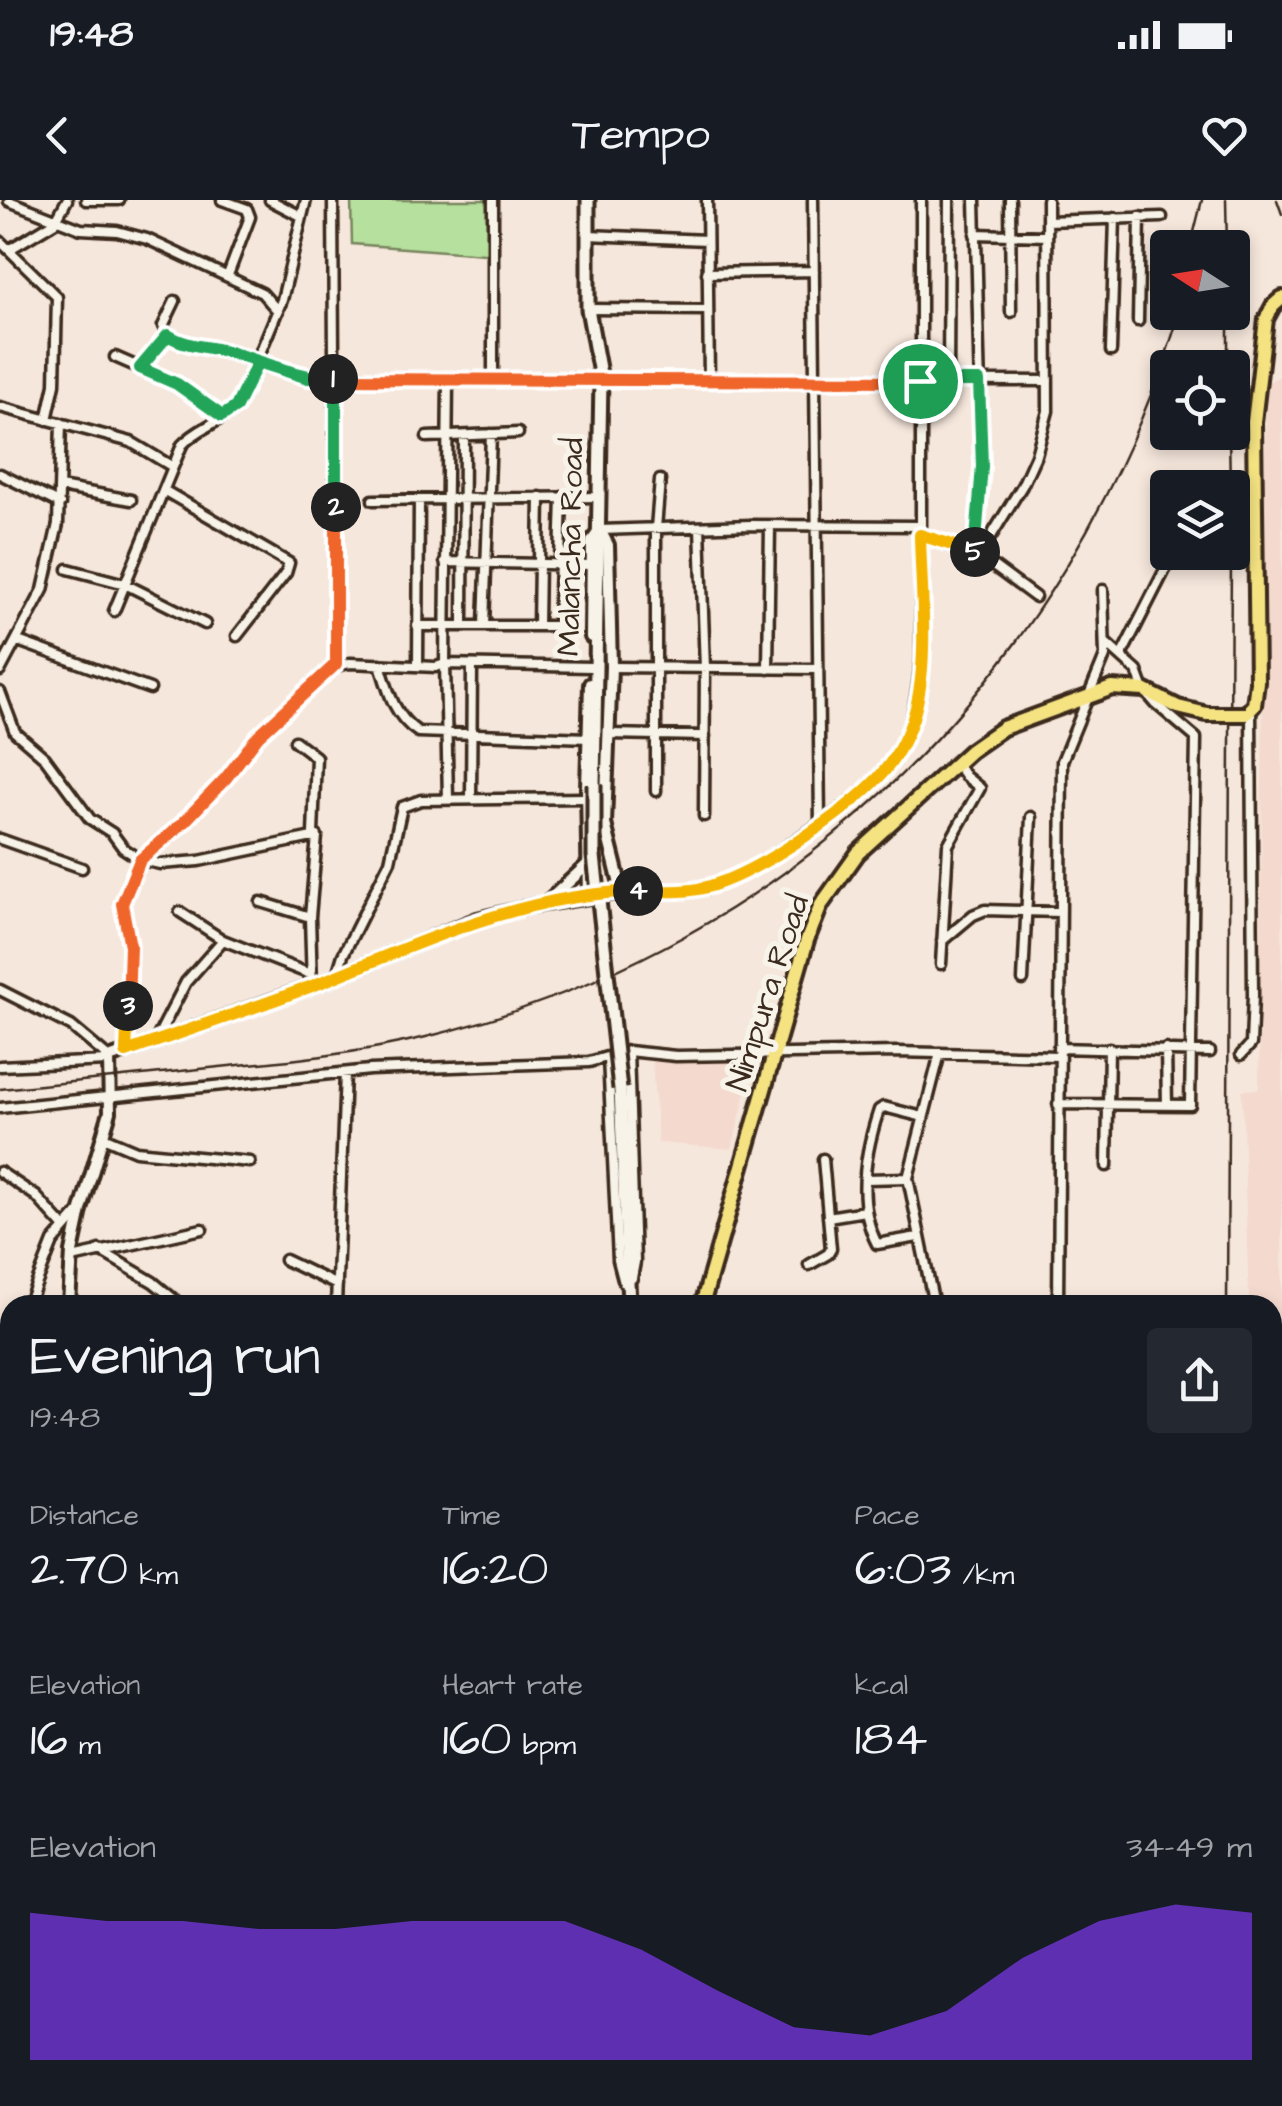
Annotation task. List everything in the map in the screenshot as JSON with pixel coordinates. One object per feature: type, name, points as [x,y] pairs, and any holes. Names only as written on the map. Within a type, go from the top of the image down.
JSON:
[{"type":"main road","name":"Malancha Road","points":[[588,200],[588,309],[601,379],[594,856],[620,1089],[628,1295]]},
{"type":"main road","points":[[1248,712],[1258,682],[1255,398],[1266,320],[1272,306],[1282,298]]},
{"type":"main road","name":"Nimpura Road","points":[[705,1295],[807,940],[842,870],[956,763],[1003,728],[1090,694],[1112,688],[1144,690],[1207,714],[1248,712]]},
{"type":"street","points":[[10,248],[56,220],[67,200]]},
{"type":"street","points":[[86,200],[116,200]]},
{"type":"street","points":[[222,200],[247,209],[250,217],[228,275]]},
{"type":"street","points":[[270,200],[301,216]]},
{"type":"street","points":[[114,611],[173,467],[189,438],[236,407],[258,362],[278,312],[306,200]]},
{"type":"street","points":[[332,200],[336,664]]},
{"type":"street","points":[[492,380],[493,200]]},
{"type":"street","points":[[707,200],[708,380]]},
{"type":"street","points":[[813,200],[820,824]]},
{"type":"street","points":[[0,1066],[108,1060],[477,919],[622,892],[704,889],[777,854],[856,799],[880,777],[893,760],[914,714],[921,653],[921,200]]},
{"type":"street","points":[[948,381],[949,200]]},
{"type":"street","points":[[975,200],[982,466],[977,555]]},
{"type":"street","points":[[1010,200],[1010,312]]},
{"type":"street","points":[[977,555],[1022,486],[1036,455],[1048,410],[1047,200]]},
{"type":"street","points":[[10,201],[80,229],[117,230],[146,240],[262,293],[278,312]]},
{"type":"street","points":[[1047,221],[1162,217]]},
{"type":"street","points":[[1112,351],[1115,218]]},
{"type":"street","points":[[1138,321],[1140,218]]},
{"type":"street","points":[[975,234],[1047,236]]},
{"type":"street","points":[[588,235],[707,240]]},
{"type":"street","points":[[0,240],[52,290],[58,302],[55,384],[47,420]]},
{"type":"street","points":[[708,273],[814,272]]},
{"type":"street","points":[[175,301],[163,322],[168,335],[308,378],[1048,381]]},
{"type":"street","points":[[588,309],[708,310]]},
{"type":"street","points":[[140,368],[168,335]]},
{"type":"street","points":[[115,357],[177,384],[222,416]]},
{"type":"street","points":[[448,380],[448,799]]},
{"type":"street","points":[[0,408],[131,442],[173,467]]},
{"type":"street","points":[[0,671],[43,590],[60,504],[60,424]]},
{"type":"street","points":[[427,437],[518,433]]},
{"type":"street","points":[[484,626],[490,434]]},
{"type":"street","points":[[463,626],[464,436]]},
{"type":"street","points":[[0,474],[60,504]]},
{"type":"street","points":[[656,791],[656,528],[660,480]]},
{"type":"street","points":[[60,487],[131,500]]},
{"type":"street","points":[[165,491],[289,563],[286,573],[237,636]]},
{"type":"street","points":[[538,626],[540,497]]},
{"type":"street","points":[[416,626],[558,626],[562,497]]},
{"type":"street","points":[[372,500],[600,497]]},
{"type":"street","points":[[418,666],[420,500]]},
{"type":"street","points":[[768,669],[770,526]]},
{"type":"street","points":[[600,530],[770,526],[920,531],[977,555],[1035,597]]},
{"type":"street","points":[[700,527],[706,669],[704,816]]},
{"type":"street","points":[[589,897],[592,541],[600,530]]},
{"type":"street","points":[[600,530],[608,545],[610,667],[605,824],[622,892]]},
{"type":"street","points":[[445,562],[592,565]]},
{"type":"street","points":[[68,570],[125,584],[205,624]]},
{"type":"street","points":[[1122,656],[1165,570]]},
{"type":"street","points":[[1058,1295],[1062,761],[1104,662],[1103,590]]},
{"type":"street","points":[[18,641],[150,688]]},
{"type":"street","points":[[1058,1104],[1190,1105],[1196,738],[1144,690],[1137,670],[1106,644]]},
{"type":"street","points":[[126,1052],[130,946],[122,904],[140,860],[226,778],[258,736],[336,664],[591,667]]},
{"type":"street","points":[[380,664],[389,696],[410,727],[418,732],[588,738]]},
{"type":"street","points":[[471,799],[472,664]]},
{"type":"street","points":[[610,667],[818,669]]},
{"type":"street","points":[[0,692],[15,732],[45,758],[90,819],[112,833],[118,844],[140,860],[160,864],[199,861],[313,834],[320,838],[310,917],[311,980]]},
{"type":"street","points":[[1242,1055],[1251,1044],[1253,995],[1248,712]]},
{"type":"street","points":[[609,734],[705,736]]},
{"type":"street","points":[[295,742],[316,757],[313,834]]},
{"type":"street","points":[[941,964],[948,846],[980,788],[964,776],[956,763]]},
{"type":"street","points":[[337,975],[350,940],[386,870],[402,807],[410,801],[587,798]]},
{"type":"street","points":[[1023,980],[1031,817]]},
{"type":"street","points":[[0,839],[82,868]]},
{"type":"street","points":[[545,904],[588,864]]},
{"type":"street","points":[[261,902],[310,917]]},
{"type":"street","points":[[180,912],[224,940],[311,980]]},
{"type":"street","points":[[942,941],[978,912],[1059,912]]},
{"type":"street","points":[[155,1042],[186,982],[224,940]]},
{"type":"street","points":[[0,990],[71,1026],[108,1060],[111,1096],[82,1210],[69,1295]]},
{"type":"street","points":[[0,1108],[345,1072],[589,1062],[628,1051],[676,1056],[1058,1052],[1109,1048],[1210,1052]]},
{"type":"street","points":[[1107,1166],[1109,1048]]},
{"type":"street","points":[[1166,1049],[1167,1105]]},
{"type":"street","points":[[628,1051],[635,1262],[629,1295]]},
{"type":"street","points":[[932,1295],[908,1178],[940,1053]]},
{"type":"street","points":[[608,1058],[618,1260],[627,1295]]},
{"type":"street","points":[[336,1295],[345,1072]]},
{"type":"street","points":[[918,1237],[877,1244],[866,1212],[867,1151],[878,1110],[884,1107],[923,1117]]},
{"type":"street","points":[[103,1137],[136,1151],[250,1162]]},
{"type":"street","points":[[808,1265],[831,1249],[823,1159]]},
{"type":"street","points":[[0,1172],[36,1196],[64,1227]]},
{"type":"street","points":[[866,1179],[908,1178]]},
{"type":"street","points":[[32,1295],[53,1242],[82,1210]]},
{"type":"street","points":[[828,1217],[866,1212]]},
{"type":"street","points":[[72,1258],[202,1229]]},
{"type":"street","points":[[100,1250],[169,1295]]},
{"type":"street","points":[[285,1260],[337,1285]]},
{"type":"shaded area","points":[[1282,375],[1282,1295],[1249,1295],[1242,1090],[1259,1089],[1266,383]]},
{"type":"shaded area","points":[[651,1047],[755,1054],[732,1149],[658,1143]]},
{"type":"green space","points":[[351,200],[498,200],[497,255],[352,244]]},
{"type":"railway","points":[[1194,230],[1202,200]]},
{"type":"railway","points":[[1226,200],[1227,230]]},
{"type":"railway","points":[[1277,200],[1282,214]]},
{"type":"railway","points":[[0,1089],[303,1058],[426,1037],[560,995],[684,936],[798,863],[900,776],[990,676],[1067,565],[1131,443],[1173,330]]},
{"type":"railway","points":[[1228,330],[1228,350]]},
{"type":"railway","points":[[1229,450],[1230,470]]},
{"type":"railway","points":[[1227,1295],[1231,570]]},
{"type":"route","points":[[920,381],[341,380],[308,378],[258,362],[236,407],[222,416],[177,384],[140,368],[168,335],[184,343],[228,352],[308,378],[336,380],[336,664],[258,736],[226,778],[140,860],[121,913],[130,946],[126,1052],[312,986],[477,919],[622,892],[704,889],[777,854],[856,799],[893,760],[914,714],[921,653],[920,535],[975,554],[979,535],[979,381],[920,381]]}]
